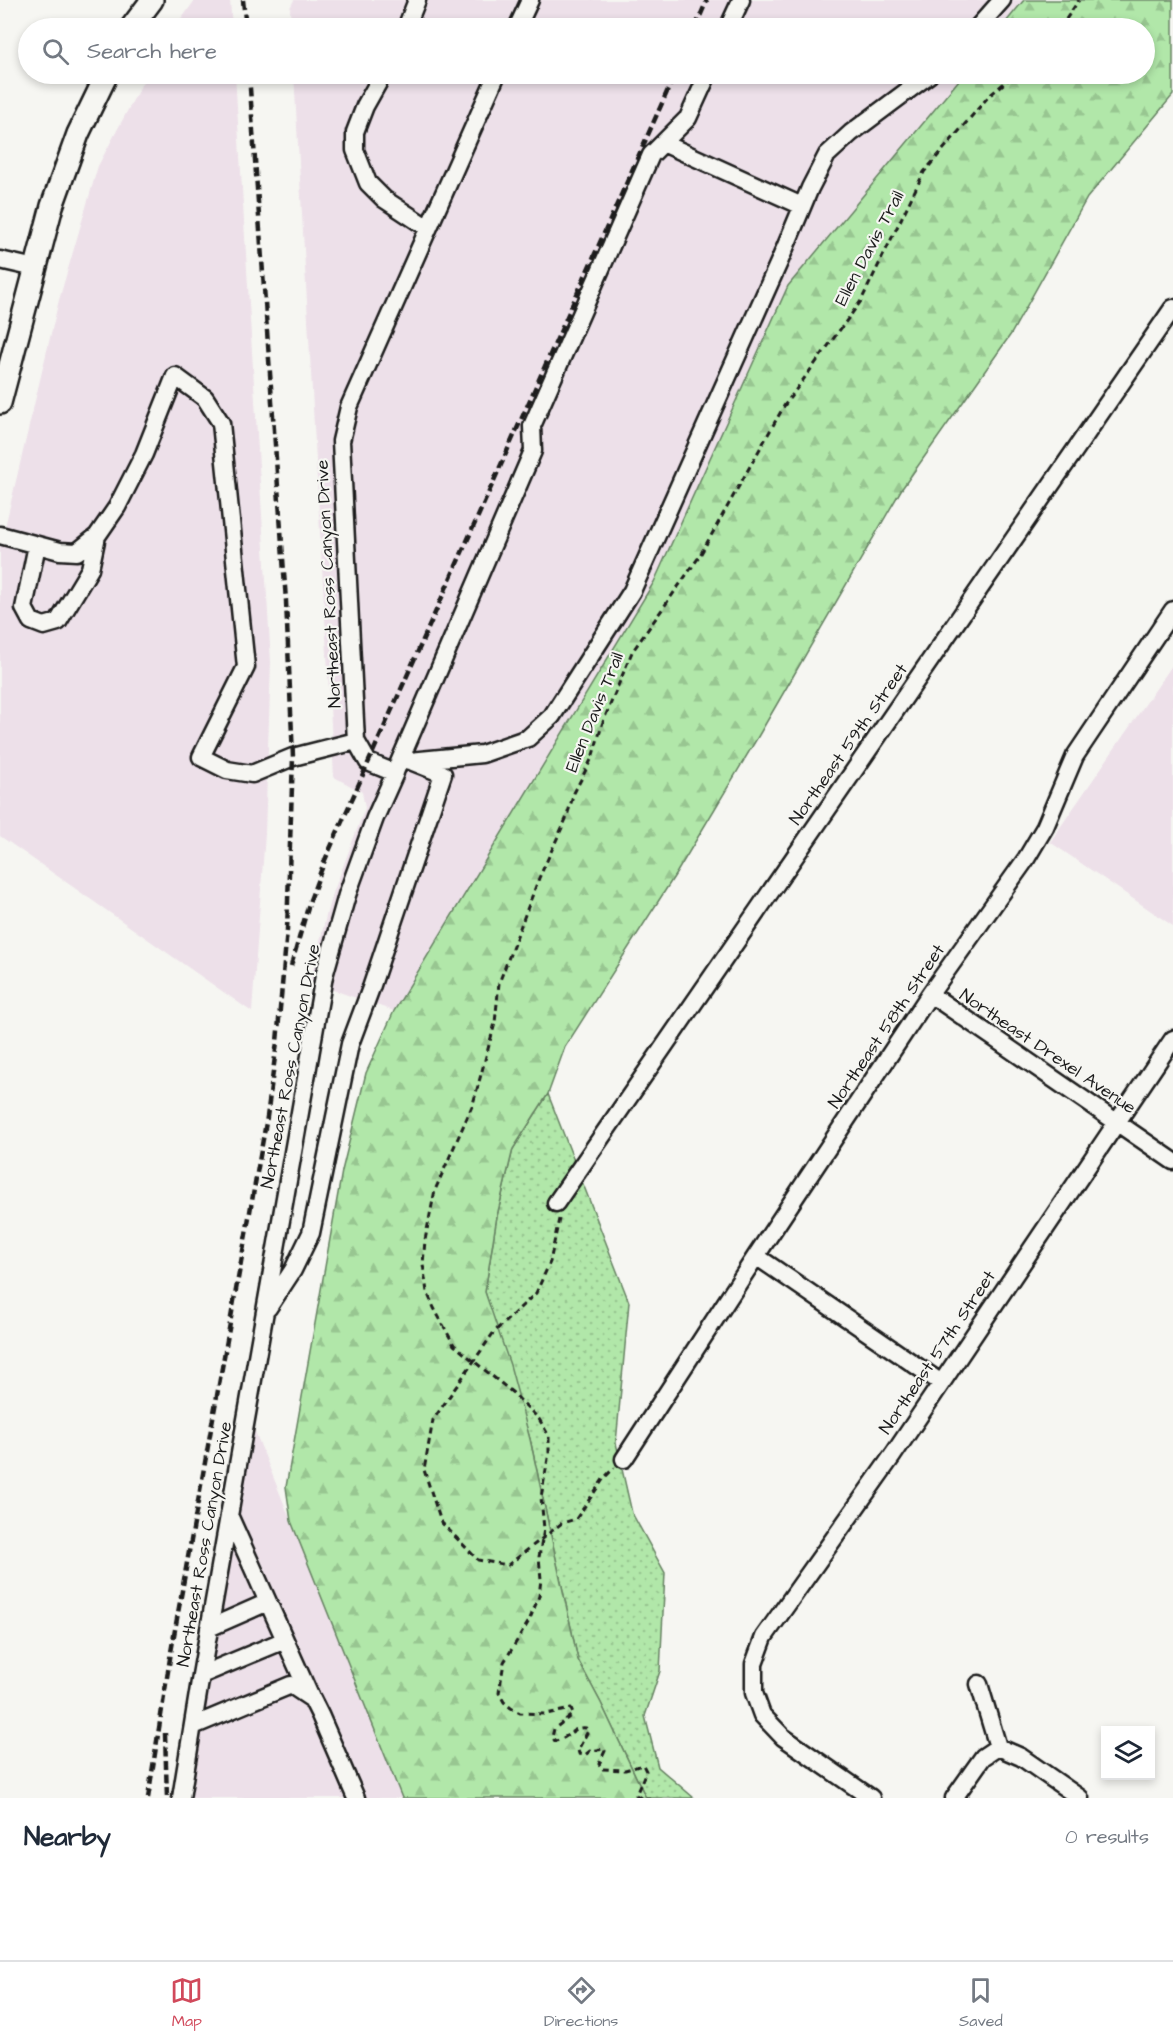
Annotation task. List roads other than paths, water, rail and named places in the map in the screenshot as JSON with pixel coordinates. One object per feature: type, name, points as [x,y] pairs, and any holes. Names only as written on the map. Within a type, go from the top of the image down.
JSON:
[{"type":"main road","points":[[138,18],[152,0]]},
{"type":"main road","points":[[0,403],[52,206],[78,134],[102,84]]},
{"type":"street","points":[[410,18],[417,0]]},
{"type":"street","points":[[522,18],[530,0]]},
{"type":"street","points":[[733,18],[741,0]]},
{"type":"street","points":[[986,18],[1002,0]]},
{"type":"street","points":[[377,84],[365,106],[355,132],[355,150],[368,183],[384,199],[428,228]]},
{"type":"street","name":"Northeast Ross Canyon Drive","points":[[356,741],[341,441],[349,407],[493,84]]},
{"type":"street","name":"Northeast Ross Canyon Drive","points":[[181,1798],[324,976],[347,895],[375,818],[533,451],[532,426],[651,155],[688,118],[703,84]]},
{"type":"street","points":[[0,535],[60,551],[78,552],[97,536],[117,507],[144,454],[175,376],[205,398],[221,423],[246,667],[201,757],[227,770],[252,774],[293,758],[356,741],[368,762],[395,772],[410,761],[482,754],[528,738],[552,716],[632,591],[802,206],[827,155],[851,133],[917,84]]},
{"type":"street","points":[[663,143],[802,206]]},
{"type":"street","points":[[0,260],[35,268]]},
{"type":"street","name":"Northeast 59th Street","points":[[556,1203],[1173,308]]},
{"type":"street","points":[[37,545],[24,608],[26,615],[37,625],[51,625],[58,622],[90,569],[97,536]]},
{"type":"street","name":"Northeast 58th Street","points":[[624,1459],[930,994],[1026,858],[1045,827],[1076,756],[1173,610]]},
{"type":"street","points":[[265,1314],[294,1270],[311,1233],[351,1044],[443,774],[410,761]]},
{"type":"street","name":"Northeast Drexel Avenue","points":[[930,994],[1173,1161]]},
{"type":"street","name":"Northeast 57th Street","points":[[871,1798],[783,1737],[762,1715],[754,1693],[753,1664],[764,1637],[892,1455],[1173,1039]]},
{"type":"street","points":[[756,1256],[940,1382]]},
{"type":"street","points":[[229,1515],[321,1715],[356,1798]]},
{"type":"street","points":[[209,1628],[268,1602]]},
{"type":"street","points":[[201,1676],[285,1640]]},
{"type":"street","points":[[979,1683],[998,1747],[1021,1757],[1080,1798]]},
{"type":"street","points":[[192,1726],[291,1685],[312,1699]]},
{"type":"street","points":[[954,1798],[982,1757],[998,1747]]},
{"type":"railway","points":[[243,0],[245,18]]},
{"type":"railway","points":[[699,18],[707,0]]},
{"type":"railway","points":[[148,1798],[171,1652],[267,1117],[277,1042],[287,930],[293,757],[286,601],[250,84]]},
{"type":"railway","points":[[291,966],[310,900],[325,860],[671,84]]},
{"type":"railway","points":[[165,1733],[167,1798]]}]
